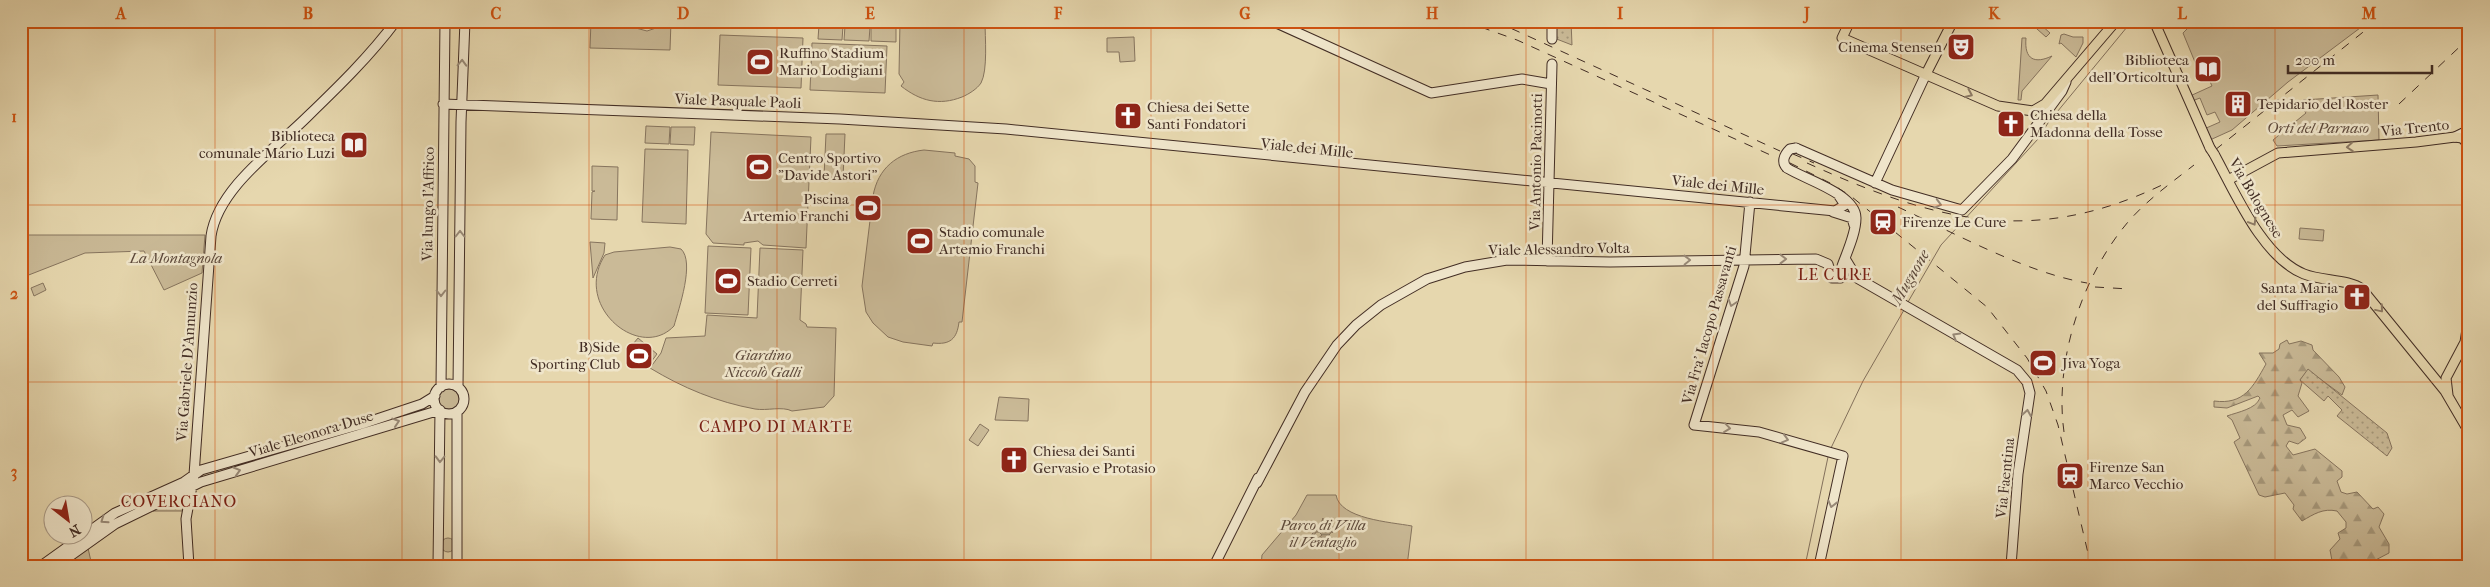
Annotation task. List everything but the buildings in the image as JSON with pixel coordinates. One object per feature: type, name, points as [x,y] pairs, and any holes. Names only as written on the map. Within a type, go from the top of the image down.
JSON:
[{"type":"main road","points":[[1850,21],[1842,38],[1998,106],[2033,111],[2039,109],[2069,77],[2116,21]]},
{"type":"main road","points":[[1926,74],[1953,21]]},
{"type":"main road","name":"Via Bolognese","points":[[2153,23],[2212,151],[2258,231],[2279,258],[2298,271],[2314,278],[2360,287],[2443,382],[2448,395],[2469,432]]},
{"type":"main road","points":[[2459,137],[2469,145]]},
{"type":"main road","name":"Via Trento","points":[[2228,180],[2278,153],[2459,137]]},
{"type":"main road","points":[[2443,382],[2464,345],[2469,316]]},
{"type":"street","name":"Via Gabriele D'Annunzio","points":[[189,566],[186,519],[194,475],[207,277],[212,230],[217,215],[234,187],[335,89],[396,21]]},
{"type":"street","name":"Via lungo l'Affrico","points":[[441,387],[445,21]]},
{"type":"street","points":[[458,387],[461,105],[464,21]]},
{"type":"street","points":[[1272,21],[1408,83],[1431,90],[1522,78],[1551,84]]},
{"type":"street","points":[[1552,21],[1552,39]]},
{"type":"street","name":"Via Antonio Pacinotti","points":[[1547,261],[1552,64]]},
{"type":"street","points":[[1875,184],[1926,74]]},
{"type":"street","points":[[1842,266],[1835,264],[1829,268],[1830,277],[1837,280],[1844,275],[1842,266],[1856,216],[1854,208],[1839,196],[1787,168],[1784,164],[1784,157],[1790,149],[1796,148],[1875,184],[1962,210],[2000,173],[2023,145],[2036,124],[2062,91],[2069,77]]},
{"type":"street","name":"Viale Pasquale Paoli","points":[[443,104],[998,128]]},
{"type":"street","name":"Viale dei Mille","points":[[998,128],[1007,132],[1612,188],[1823,210]]},
{"type":"street","points":[[2459,137],[2469,130]]},
{"type":"street","points":[[1823,210],[1835,211],[1843,208],[1845,204],[1839,196]]},
{"type":"street","name":"Via Fra' Iacopo Passavanti","points":[[1750,202],[1746,259],[1694,425],[1755,432],[1841,455],[1819,566]]},
{"type":"street","points":[[1823,210],[1850,218],[1854,225]]},
{"type":"street","name":"Via Faentina","points":[[1847,251],[1848,264],[1857,278],[2017,370],[2027,382],[2030,393],[2018,474],[2011,566]]},
{"type":"street","name":"Viale Alessandro Volta","points":[[1214,566],[1257,483],[1259,475],[1305,392],[1324,363],[1347,335],[1381,305],[1422,282],[1465,267],[1507,260],[1820,259],[1827,262],[1829,268]]},
{"type":"street","points":[[457,412],[448,414],[440,410],[436,405],[435,396],[441,387],[449,384],[458,387],[463,394],[464,400],[457,412],[457,566]]},
{"type":"street","name":"Viale Eleonora Duse","points":[[41,566],[115,513],[184,482],[201,470],[362,424],[422,404],[435,396]]},
{"type":"street","name":"Viale Eleonora Duse","points":[[56,566],[115,524],[201,482],[440,410]]},
{"type":"street","points":[[438,566],[440,410]]},
{"type":"green space","points":[[591,21],[630,21],[632,27],[647,31],[659,27],[661,21],[671,21],[670,50],[590,48]]},
{"type":"green space","points":[[900,21],[985,21],[985,70],[981,83],[973,91],[962,97],[945,101],[923,98],[901,86],[904,82],[899,74]]},
{"type":"green space","points":[[1554,21],[1571,21],[1572,45],[1554,38]]},
{"type":"green space","points":[[2028,21],[2040,21],[2039,23],[2050,33],[2046,37]]},
{"type":"green space","points":[[2195,21],[2330,21],[2360,28],[2288,82],[2232,130],[2210,140],[2204,129],[2220,122],[2215,112],[2207,115],[2200,98],[2192,101],[2190,96],[2212,86],[2207,75],[2213,73],[2208,62],[2197,67],[2183,33]]},
{"type":"green space","points":[[819,25],[843,26],[842,40],[818,39]]},
{"type":"green space","points":[[845,26],[870,27],[869,41],[844,40]]},
{"type":"green space","points":[[871,27],[896,28],[896,42],[871,41]]},
{"type":"green space","name":"Ruffino Stadium Mario Lodigiani","points":[[720,35],[803,38],[801,88],[718,85]]},
{"type":"green space","points":[[2061,35],[2073,37],[2083,37],[2083,43],[2076,57],[2061,43],[2059,44]]},
{"type":"green space","points":[[1134,37],[1135,61],[1120,62],[1119,52],[1107,52],[1107,38]]},
{"type":"green space","points":[[2022,38],[2026,38],[2027,51],[2032,58],[2040,60],[2052,56],[2022,91],[2021,100],[2018,100]]},
{"type":"green space","points":[[812,43],[887,46],[885,93],[810,90]]},
{"type":"green space","name":"Orti del Parnaso","points":[[2378,95],[2379,140],[2277,146],[2273,140],[2306,113],[2299,104],[2303,100]]},
{"type":"green space","points":[[646,126],[670,127],[669,144],[645,143]]},
{"type":"green space","points":[[671,127],[695,127],[694,145],[670,144]]},
{"type":"green space","name":"Centro Sportivo \"Davide Astori\"","points":[[711,132],[811,137],[806,248],[763,245],[758,241],[744,243],[744,245],[713,243],[706,234]]},
{"type":"green space","points":[[826,134],[845,134],[843,178],[824,177]]},
{"type":"green space","points":[[645,149],[688,150],[686,224],[642,222]]},
{"type":"green space","name":"Stadio comunale Artemio Franchi","points":[[924,150],[955,153],[955,156],[969,159],[975,166],[975,182],[978,183],[962,322],[959,322],[952,340],[944,343],[933,343],[932,346],[903,342],[888,337],[873,323],[866,312],[862,286],[873,196],[879,177],[897,158]]},
{"type":"green space","points":[[592,166],[618,167],[617,220],[591,219],[592,192],[595,191],[592,191]]},
{"type":"green space","points":[[2300,228],[2324,230],[2323,241],[2299,239]]},
{"type":"green space","name":"La Montagnola","points":[[21,235],[205,235],[202,273],[164,290],[144,251],[85,253],[21,278]]},
{"type":"green space","points":[[590,242],[605,243],[604,253],[593,278]]},
{"type":"green space","name":"Stadio Cerreti","points":[[708,246],[751,248],[748,315],[705,313]]},
{"type":"green space","points":[[670,247],[681,249],[687,264],[685,286],[674,326],[660,335],[644,337],[629,333],[614,323],[603,309],[597,293],[597,274],[605,255],[614,252]]},
{"type":"green space","name":"Giardino Niccolò Galli","points":[[760,248],[803,250],[800,320],[807,327],[836,328],[834,396],[824,407],[792,411],[784,409],[755,409],[741,406],[701,393],[675,382],[650,368],[661,353],[666,338],[705,336],[707,315],[757,318]]},
{"type":"green space","points":[[43,283],[46,290],[34,296],[31,288]]},
{"type":"green space","points":[[638,338],[657,354],[648,366],[628,350]]},
{"type":"green space","points":[[2287,340],[2289,344],[2301,341],[2312,345],[2313,350],[2339,377],[2345,387],[2342,395],[2308,370],[2300,380],[2302,383],[2298,396],[2309,411],[2298,417],[2292,410],[2283,415],[2287,425],[2300,428],[2306,438],[2298,444],[2289,441],[2286,446],[2293,455],[2315,449],[2342,471],[2342,477],[2337,481],[2341,492],[2347,494],[2357,492],[2373,509],[2378,507],[2384,514],[2379,527],[2389,544],[2389,553],[2364,566],[2333,566],[2330,550],[2340,539],[2338,533],[2346,528],[2346,522],[2337,511],[2323,511],[2302,521],[2285,493],[2265,497],[2259,495],[2234,442],[2240,438],[2232,420],[2227,416],[2255,405],[2260,398],[2258,396],[2227,408],[2214,407],[2214,401],[2224,402],[2233,400],[2246,393],[2257,380],[2266,364],[2259,353],[2273,353],[2279,349],[2280,344]]},
{"type":"green space","points":[[2308,369],[2387,433],[2392,448],[2387,456],[2337,416],[2342,410],[2328,396],[2324,401],[2300,380]]},
{"type":"green space","points":[[449,389],[456,392],[459,399],[456,406],[449,409],[442,406],[439,399],[442,392]]},
{"type":"green space","points":[[999,397],[1029,399],[1028,421],[995,420]]},
{"type":"green space","points":[[980,424],[989,430],[978,446],[969,440]]},
{"type":"green space","name":"Parco di Villa il Ventaglio","points":[[1307,495],[1336,495],[1346,509],[1356,514],[1379,521],[1412,526],[1407,566],[1261,566],[1262,555],[1296,515]]},
{"type":"green space","points":[[184,497],[184,511],[153,511]]},
{"type":"green space","points":[[448,538],[453,540],[455,545],[453,550],[448,552],[443,550],[441,545],[443,540]]},
{"type":"green space","points":[[88,548],[92,566],[64,566]]},
{"type":"shaded area","points":[[1323,518],[1323,522],[1331,522],[1334,530],[1327,538],[1321,538],[1318,541],[1316,540],[1322,535],[1316,532],[1312,539],[1311,536],[1314,531],[1319,529]]},
{"type":"waterway","name":"Mugnone","points":[[1908,302],[1941,245],[2038,139],[2048,123],[2132,21]]},
{"type":"waterway","name":"Mugnone","points":[[1831,448],[1863,381],[1904,310]]},
{"type":"waterway","name":"Mugnone","points":[[1805,566],[1828,457]]},
{"type":"railway","points":[[1464,21],[1517,40],[1777,158]]},
{"type":"railway","points":[[1495,21],[1780,151]]},
{"type":"railway","points":[[2215,150],[2377,21]]},
{"type":"railway","points":[[2399,104],[2469,38]]},
{"type":"railway","points":[[1793,154],[1814,163]]},
{"type":"railway","points":[[1790,163],[1832,184],[1852,197],[1987,307],[2027,358],[2046,391],[2058,425],[2091,566]]},
{"type":"railway","points":[[1807,163],[1897,199],[1940,212],[1982,219],[2025,221],[2069,216],[2114,204],[2162,185]]},
{"type":"railway","points":[[2064,432],[2062,405],[2063,377],[2068,349],[2085,293],[2097,268],[2112,244],[2135,214],[2194,165]]},
{"type":"railway","points":[[1898,207],[1991,251],[2040,271],[2087,283]]},
{"type":"railway","points":[[2095,287],[2129,289]]},
{"type":"place","name":"Cinema Stensen","points":[[1961,47]]},
{"type":"place","name":"Ruffino Stadium Mario Lodigiani","points":[[760,62]]},
{"type":"place","name":"Biblioteca dell'Orticoltura","points":[[2208,69]]},
{"type":"place","name":"Tepidario del Roster","points":[[2238,104]]},
{"type":"place","name":"Chiesa dei Sette Santi Fondatori","points":[[1128,116]]},
{"type":"place","name":"Chiesa della Madonna della Tosse","points":[[2011,124]]},
{"type":"place","name":"Biblioteca comunale Mario Luzi","points":[[354,145]]},
{"type":"place","name":"Centro Sportivo \"Davide Astori\"","points":[[759,167]]},
{"type":"place","name":"Piscina Artemio Franchi","points":[[868,208]]},
{"type":"place","name":"Firenze Le Cure","points":[[1883,222]]},
{"type":"place","name":"Stadio comunale Artemio Franchi","points":[[920,241]]},
{"type":"place","name":"Stadio Cerreti","points":[[728,281]]},
{"type":"place","name":"Santa Maria del Suffragio","points":[[2357,297]]},
{"type":"place","name":"B)Side Sporting Club","points":[[639,356]]},
{"type":"place","name":"Jiva Yoga","points":[[2043,363]]},
{"type":"place","name":"Chiesa dei Santi Gervasio e Protasio","points":[[1014,460]]},
{"type":"place","name":"Firenze San Marco Vecchio","points":[[2070,476]]},
{"type":"district","name":"LE CURE","points":[[1835,274]]},
{"type":"district","name":"CAMPO DI MARTE","points":[[776,426]]},
{"type":"district","name":"COVERCIANO","points":[[179,501]]}]
